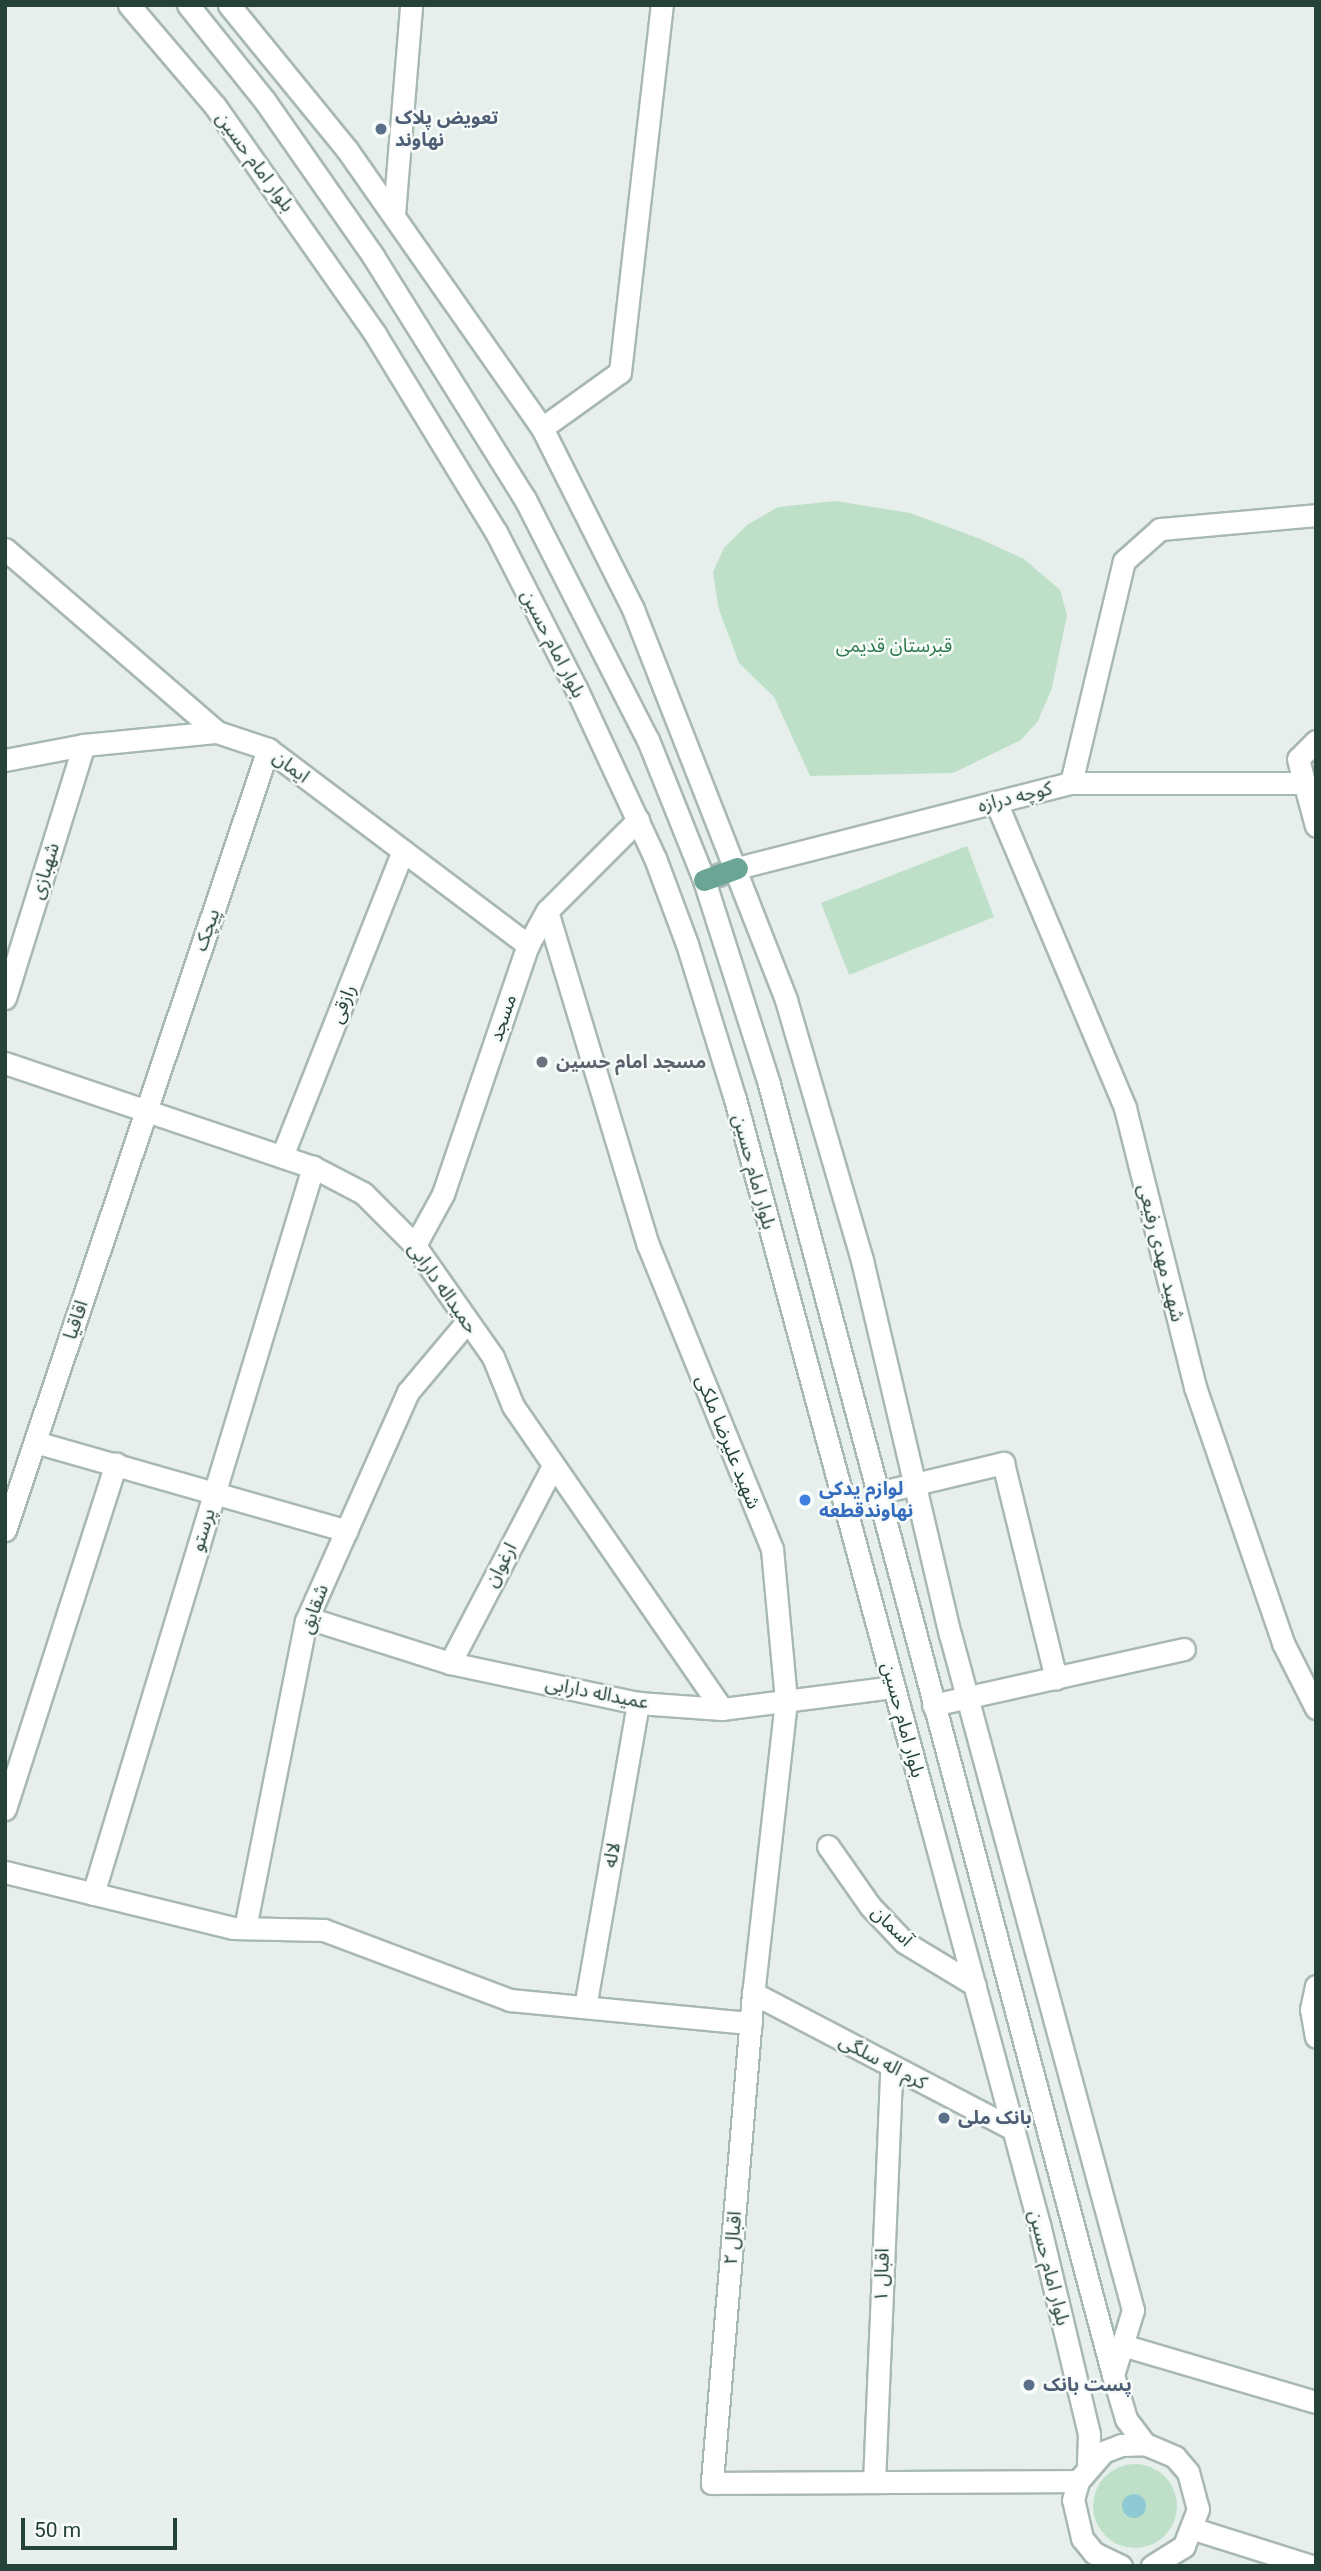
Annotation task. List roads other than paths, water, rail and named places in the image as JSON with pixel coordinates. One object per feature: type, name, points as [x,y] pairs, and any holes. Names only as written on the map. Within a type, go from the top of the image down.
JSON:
[{"type":"main road","points":[[705,880],[737,868]]},
{"type":"street","name":"بلوار امام حسین","points":[[129,5],[215,106],[375,334],[496,533],[638,820],[687,944],[735,1099],[1013,2129],[1089,2434],[1074,2520],[1094,2559]]},
{"type":"street","name":"بلوار امام حسین","points":[[188,5],[265,101],[373,256],[518,487],[632,707],[705,880],[769,1084],[1113,2375],[1126,2419],[1145,2444]]},
{"type":"street","points":[[229,5],[394,214],[542,428],[633,609],[737,868],[786,1000],[858,1247],[968,1700],[1133,2310],[1113,2375]]},
{"type":"street","points":[[394,214],[411,5]]},
{"type":"street","points":[[542,428],[620,372],[662,5]]},
{"type":"street","points":[[1071,783],[1124,561],[1160,529],[1316,515]]},
{"type":"street","points":[[5,549],[217,732]]},
{"type":"street","name":"ایمان","points":[[5,760],[84,745],[217,732],[268,749],[528,945]]},
{"type":"street","points":[[1316,741],[1298,760],[1301,783],[1316,826]]},
{"type":"street","name":"شهبازی","points":[[5,998],[84,745]]},
{"type":"street","name":"پیچک","points":[[146,1111],[268,749]]},
{"type":"street","name":"کوچه درازه","points":[[737,868],[1071,783],[1301,783]]},
{"type":"street","name":"شهید مهدی رفیعی","points":[[996,802],[1125,1108],[1195,1387],[1283,1643],[1316,1708]]},
{"type":"street","name":"مسجد","points":[[415,1245],[443,1194],[528,945],[547,911],[638,820]]},
{"type":"street","name":"رازقی","points":[[282,1156],[403,851]]},
{"type":"street","name":"شهید علیرضا ملکی","points":[[547,911],[648,1245],[772,1549],[785,1700],[753,1993]]},
{"type":"street","name":"حمیداله دارابی","points":[[5,1063],[313,1167],[363,1193],[415,1245],[466,1323],[493,1357],[513,1406],[722,1709]]},
{"type":"street","name":"اقاقیا","points":[[5,1530],[146,1111]]},
{"type":"street","name":"پرستو","points":[[93,1894],[313,1167]]},
{"type":"street","name":"شقایق","points":[[245,1928],[308,1618],[408,1392],[466,1323]]},
{"type":"street","points":[[35,1441],[215,1490],[346,1531]]},
{"type":"street","points":[[5,1810],[116,1463]]},
{"type":"street","points":[[877,1493],[1003,1463],[1056,1679]]},
{"type":"street","name":"ارغوان","points":[[450,1663],[553,1466]]},
{"type":"street","name":"عمیداله دارابی","points":[[308,1618],[450,1663],[638,1703],[722,1709],[894,1687]]},
{"type":"street","points":[[933,1705],[968,1700],[1184,1648]]},
{"type":"street","name":"لاله","points":[[585,2007],[638,1703]]},
{"type":"street","name":"آسمان","points":[[828,1846],[870,1906],[904,1941],[975,1985]]},
{"type":"street","points":[[5,1872],[245,1928],[324,1930],[510,2000],[751,2023]]},
{"type":"street","points":[[1316,1986],[1311,2009],[1316,2036]]},
{"type":"street","name":"اقبال ۲","points":[[753,1993],[712,2483],[874,2482]]},
{"type":"street","name":"کرم اله سلگی","points":[[753,1993],[891,2068],[1013,2129]]},
{"type":"street","name":"اقبال ۱","points":[[874,2482],[891,2068]]},
{"type":"street","points":[[1122,2346],[1316,2402]]},
{"type":"street","points":[[874,2482],[1083,2473],[1121,2445],[1145,2444],[1175,2458],[1188,2472],[1196,2490],[1194,2529],[1184,2546],[1152,2566]]},
{"type":"street","points":[[1194,2529],[1311,2566]]},
{"type":"street","points":[[1094,2559],[1121,2566]]},
{"type":"water","points":[[1134,2494],[1143,2497],[1146,2506],[1143,2515],[1134,2518],[1125,2515],[1122,2506],[1125,2497]]},
{"type":"place","name":"تعویض پلاک نهاوند","points":[[381,129]]},
{"type":"place","name":"مسجد امام حسین","points":[[542,1062]]},
{"type":"place","name":"لوازم یدکی نهاوندقطعه","points":[[805,1500]]},
{"type":"place","name":"بانک ملی","points":[[944,2118]]},
{"type":"place","name":"پست بانک","points":[[1029,2385]]},
{"type":"park label","name":"قبرستان قدیمی","points":[[894,646]]}]
